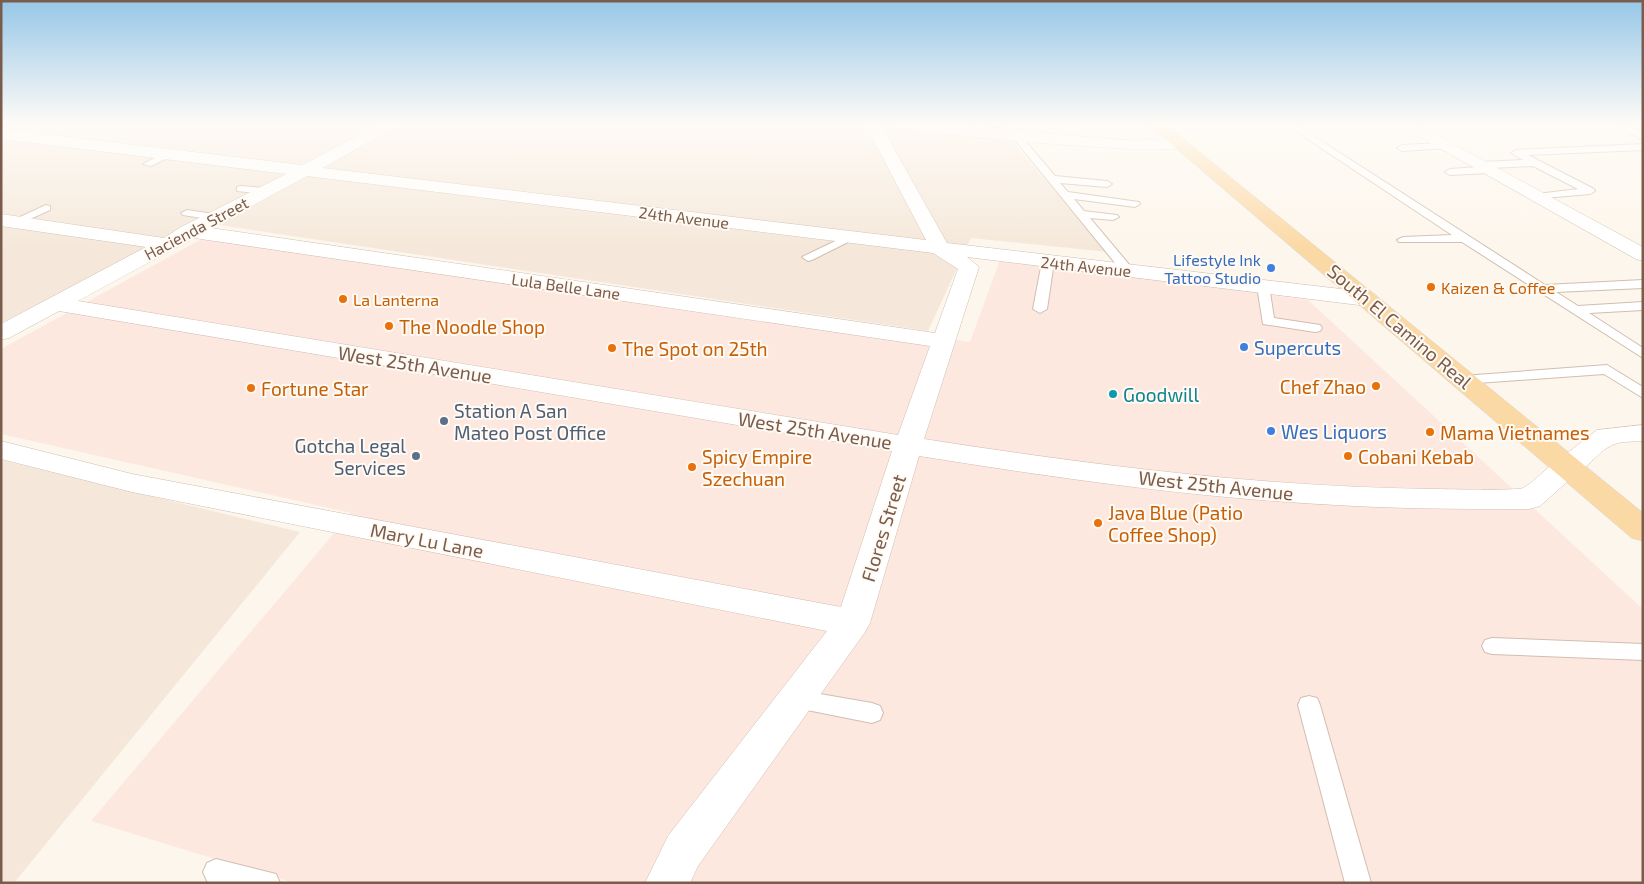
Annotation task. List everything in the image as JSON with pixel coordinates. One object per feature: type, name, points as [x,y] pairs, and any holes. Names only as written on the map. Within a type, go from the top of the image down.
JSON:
[{"type":"main road","name":"South El Camino Real","points":[[1205,165],[1643,530]]},
{"type":"street","name":"24th Avenue","points":[[266,165],[941,250],[1367,299]]},
{"type":"street","name":"Hacienda Street","points":[[1,333],[165,244],[187,222],[214,217],[315,165]]},
{"type":"street","name":"Flores Street","points":[[667,883],[683,851],[853,623],[908,446],[968,267],[941,250],[895,165]]},
{"type":"street","points":[[1480,165],[1643,255]]},
{"type":"street","points":[[8,221],[165,244]]},
{"type":"street","name":"Lula Belle Lane","points":[[187,222],[944,341]]},
{"type":"street","name":"West 25th Avenue","points":[[56,304],[908,446],[1195,484],[1333,496],[1451,501],[1529,499],[1567,466],[1608,436],[1643,433]]},
{"type":"street","name":"Mary Lu Lane","points":[[1,450],[132,483],[853,623]]},
{"type":"lane","points":[[1041,165],[1128,271]]},
{"type":"lane","points":[[1352,165],[1643,354]]},
{"type":"lane","points":[[1450,172],[1513,165]]},
{"type":"lane","points":[[1537,197],[1590,191],[1540,165]]},
{"type":"lane","points":[[1052,179],[1107,184]]},
{"type":"lane","points":[[241,189],[264,191]]},
{"type":"lane","points":[[1065,195],[1135,204]]},
{"type":"lane","points":[[8,221],[46,208]]},
{"type":"lane","points":[[1081,214],[1113,217]]},
{"type":"lane","points":[[808,257],[848,238]]},
{"type":"lane","points":[[1403,240],[1464,238]]},
{"type":"lane","points":[[1040,309],[1048,262]]},
{"type":"lane","points":[[1542,289],[1643,284]]},
{"type":"lane","points":[[1263,286],[1268,321],[1315,328]]},
{"type":"lane","points":[[1576,310],[1643,306]]},
{"type":"lane","points":[[1464,380],[1607,369],[1643,394]]},
{"type":"lane","points":[[1492,646],[1643,652]]},
{"type":"lane","points":[[797,699],[872,713]]},
{"type":"lane","points":[[1309,705],[1358,883]]},
{"type":"lane","points":[[216,872],[267,883]]},
{"type":"shaded area","points":[[1,165],[1033,165],[1108,252],[971,238],[928,331],[199,222],[1,323]]},
{"type":"shaded area","points":[[218,230],[970,342],[1000,260],[1308,300],[1643,609],[1643,883],[294,883],[91,821],[351,513],[1,434],[1,349]]},
{"type":"shaded area","points":[[1,460],[300,532],[14,883],[1,883]]},
{"type":"place","name":"Lifestyle Ink Tattoo Studio","points":[[1271,268]]},
{"type":"place","name":"Kaizen & Coffee","points":[[1431,287]]},
{"type":"place","name":"La Lanterna","points":[[343,299]]},
{"type":"place","name":"The Noodle Shop","points":[[389,326]]},
{"type":"place","name":"Supercuts","points":[[1244,347]]},
{"type":"place","name":"The Spot on 25th","points":[[612,348]]},
{"type":"place","name":"Chef Zhao","points":[[1376,386]]},
{"type":"place","name":"Fortune Star","points":[[251,388]]},
{"type":"place","name":"Goodwill","points":[[1113,394]]},
{"type":"place","name":"Station A San Mateo Post Office","points":[[444,421]]},
{"type":"place","name":"Wes Liquors","points":[[1271,431]]},
{"type":"place","name":"Mama Vietnames","points":[[1430,432]]},
{"type":"place","name":"Gotcha Legal Services","points":[[416,456]]},
{"type":"place","name":"Cobani Kebab","points":[[1348,456]]},
{"type":"place","name":"Spicy Empire Szechuan","points":[[692,467]]},
{"type":"place","name":"Java Blue (Patio Coffee Shop)","points":[[1098,523]]}]
